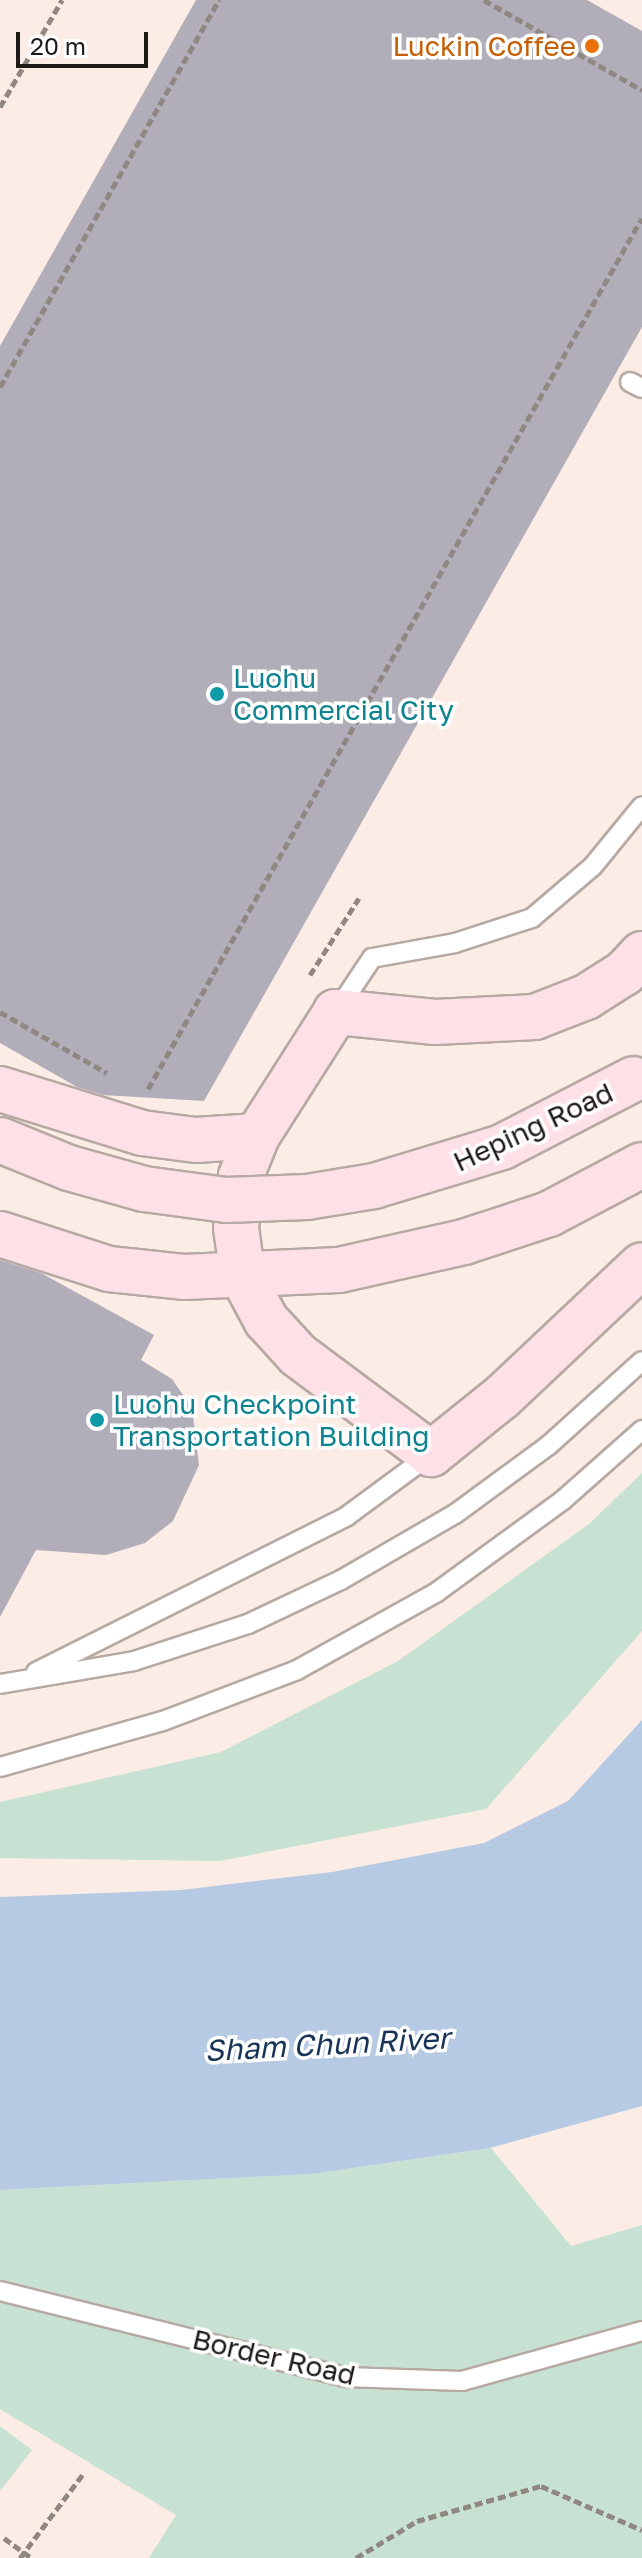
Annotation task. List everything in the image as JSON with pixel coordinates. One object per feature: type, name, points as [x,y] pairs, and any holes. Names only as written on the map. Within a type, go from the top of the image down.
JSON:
[{"type":"main road","points":[[642,954],[624,973],[586,997],[535,1017],[435,1022],[336,1012],[257,1136],[241,1176],[236,1228],[243,1277],[266,1320],[298,1355],[431,1454],[502,1397],[642,1265]]},
{"type":"main road","name":"Heping Road","points":[[0,1140],[69,1168],[144,1189],[226,1200],[307,1197],[374,1186],[473,1158],[565,1118],[638,1076]]},
{"type":"main road","points":[[0,1089],[142,1133],[196,1140],[257,1136]]},
{"type":"main road","points":[[0,1234],[109,1269],[243,1277],[339,1270],[464,1242],[549,1214],[642,1165]]},
{"type":"lane","points":[[336,1012],[372,958],[455,943],[532,918],[593,866],[642,806]]},
{"type":"lane","points":[[8,1683],[134,1661],[248,1624],[341,1580],[455,1514],[549,1445],[642,1361]]},
{"type":"lane","points":[[0,1767],[163,1721],[297,1670],[437,1592],[563,1500],[642,1430]]},
{"type":"lane","points":[[8,1683],[347,1516],[431,1454]]},
{"type":"lane","name":"Border Road","points":[[0,2291],[345,2377],[462,2381],[642,2331]]},
{"type":"path","points":[[0,107],[62,0]]},
{"type":"path","points":[[0,387],[219,0]]},
{"type":"path","points":[[484,0],[642,90]]},
{"type":"path","points":[[132,1087],[145,1095],[642,218]]},
{"type":"path","points":[[309,978],[359,898]]},
{"type":"path","points":[[0,1012],[119,1080]]},
{"type":"path","points":[[22,2555],[83,2474]]},
{"type":"path","points":[[356,2558],[417,2521],[541,2486],[642,2530]]},
{"type":"path","points":[[4,2538],[22,2555],[32,2558]]},
{"type":"green space","points":[[642,1473],[642,1631],[486,1809],[220,1861],[0,1858],[0,1802],[221,1752],[398,1661],[589,1524]]},
{"type":"green space","points":[[491,2148],[571,2246],[642,2225],[642,2558],[149,2558],[176,2515],[0,2409],[0,2190],[312,2174]]},
{"type":"green space","points":[[0,2426],[32,2450],[0,2491]]},
{"type":"water","name":"Sham Chun River","points":[[642,1720],[642,2106],[490,2148],[312,2174],[0,2190],[0,1897],[181,1890],[332,1872],[484,1843],[568,1801]]},
{"type":"building","name":"Luohu Commercial City","points":[[196,0],[587,0],[642,31],[642,327],[204,1101],[103,1095],[77,1087],[0,1043],[0,346]]},
{"type":"building","name":"Luohu Checkpoint Transportation Building","points":[[0,1260],[41,1273],[154,1335],[141,1360],[172,1379],[192,1408],[199,1465],[173,1521],[145,1543],[106,1555],[36,1550],[0,1617]]},
{"type":"place","name":"Luckin Coffee","points":[[592,46]]},
{"type":"place","name":"Luohu Commercial City","points":[[217,694]]},
{"type":"place","name":"Luohu Checkpoint Transportation Building","points":[[97,1420]]}]
